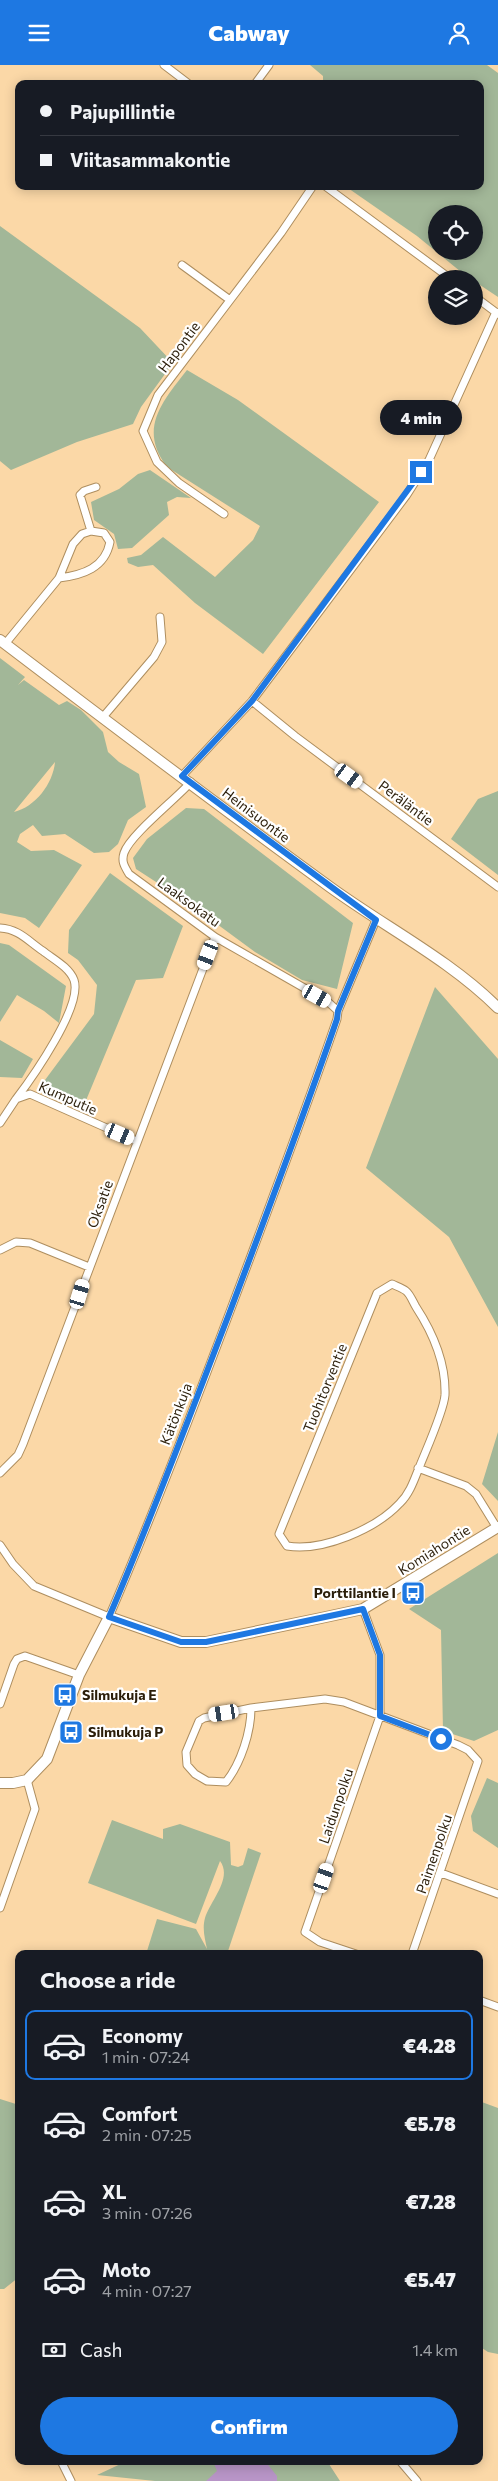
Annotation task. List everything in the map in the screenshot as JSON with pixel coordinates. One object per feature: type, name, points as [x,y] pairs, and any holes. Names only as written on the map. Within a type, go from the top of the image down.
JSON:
[{"type":"street","points":[[164,65],[185,80]]},
{"type":"street","points":[[258,80],[269,65]]},
{"type":"street","name":"Hapontie","points":[[224,514],[179,483],[157,462],[143,431],[158,395],[310,190]]},
{"type":"street","points":[[331,190],[439,270]]},
{"type":"street","points":[[182,265],[230,300]]},
{"type":"street","points":[[182,776],[252,701],[406,496],[429,460],[497,313],[483,303]]},
{"type":"street","points":[[90,531],[80,495],[84,491],[96,487]]},
{"type":"street","points":[[2,642],[59,578],[73,544],[82,534],[90,531],[104,533],[110,542],[107,555],[96,566],[73,576],[59,578]]},
{"type":"street","points":[[103,717],[154,657],[162,642],[160,617]]},
{"type":"street","name":"Heinisuontie","points":[[2,642],[376,920],[467,981],[498,1009]]},
{"type":"street","name":"Peräläntie","points":[[252,701],[295,736],[498,887]]},
{"type":"street","name":"Laaksokatu","points":[[191,783],[135,837],[124,852],[123,863],[129,874],[215,937],[327,1001],[338,1011]]},
{"type":"street","name":"Kätönkuja","points":[[27,1780],[47,1759],[79,1675],[109,1617],[149,1523],[291,1151],[337,1019],[338,1011],[376,920]]},
{"type":"street","points":[[0,928],[20,933],[64,966],[74,980],[75,993],[60,1031],[46,1058],[0,1123]]},
{"type":"street","name":"Oksatie","points":[[0,1473],[18,1455],[215,937]]},
{"type":"street","name":"Kumputie","points":[[16,1099],[30,1094],[37,1096],[136,1141]]},
{"type":"street","points":[[0,1250],[16,1242],[30,1243],[88,1267]]},
{"type":"street","name":"Tuohitorventie","points":[[392,1284],[407,1291],[431,1330],[444,1371],[445,1397],[418,1468],[408,1493],[401,1503],[386,1515],[348,1537],[327,1544],[300,1548],[287,1545],[279,1534],[377,1293],[392,1284]]},
{"type":"street","points":[[418,1468],[466,1486],[476,1493],[497,1527]]},
{"type":"street","name":"Komiahontie","points":[[0,1545],[13,1564],[34,1587],[109,1617],[181,1642],[206,1642],[363,1609],[497,1527]]},
{"type":"street","name":"Laidunpolku","points":[[344,1950],[320,1942],[305,1932],[380,1716],[380,1655],[363,1609]]},
{"type":"street","points":[[0,1704],[14,1664],[17,1659],[25,1656],[79,1675]]},
{"type":"street","points":[[251,1709],[251,1725],[233,1771],[226,1782],[207,1781],[195,1774],[187,1765],[186,1752],[199,1721],[210,1715],[251,1709],[325,1699],[344,1702],[380,1716]]},
{"type":"street","name":"Paimenpolku","points":[[380,1716],[458,1745],[468,1750],[478,1761],[413,1950]]},
{"type":"street","points":[[0,1783],[27,1780],[35,1809],[0,1908]]},
{"type":"street","points":[[441,1873],[498,1894]]},
{"type":"street","points":[[483,2001],[498,2007]]},
{"type":"street","points":[[63,2465],[70,2481]]},
{"type":"street","points":[[403,2465],[417,2481]]},
{"type":"green space","points":[[310,65],[487,65],[498,73],[498,297],[483,287],[483,270],[459,270],[446,260],[483,260],[483,205],[428,205],[428,245],[351,190],[484,190],[484,80],[323,80],[323,76]]},
{"type":"green space","points":[[0,226],[140,328],[173,363],[141,407],[133,424],[77,442],[11,470],[0,461]]},
{"type":"green space","points":[[187,370],[238,400],[379,502],[263,654],[195,603],[153,565],[138,567],[128,563],[127,558],[141,555],[163,537],[215,577],[253,540],[260,526],[167,467],[159,453],[154,440],[157,416],[169,393]]},
{"type":"green space","points":[[150,470],[191,498],[177,497],[167,502],[169,515],[132,548],[118,549],[114,534],[94,520],[91,502],[119,489],[138,474]]},
{"type":"green space","points":[[0,658],[25,677],[18,685],[24,680],[59,705],[67,701],[81,710],[103,732],[108,752],[119,762],[139,774],[146,807],[128,820],[118,844],[109,852],[94,853],[65,834],[42,836],[33,825],[20,834],[17,842],[31,851],[54,850],[82,865],[39,928],[25,918],[0,913]],"holes":[[[55,762],[54,770],[47,786],[36,800],[14,812]]]},
{"type":"green space","points":[[498,791],[498,875],[451,839],[478,799]]},
{"type":"green space","points":[[186,808],[204,809],[353,923],[337,989],[302,980],[255,952],[187,902],[136,869],[133,858],[147,839]]},
{"type":"green space","points":[[110,873],[183,926],[163,978],[136,980],[82,1110],[42,1091],[45,1080],[94,1014],[97,985],[78,960],[68,953],[69,930]]},
{"type":"green space","points":[[0,943],[9,945],[66,986],[59,1023],[44,1011],[17,995],[0,1022]]},
{"type":"green space","points":[[435,987],[498,1059],[498,1327],[449,1237],[366,1168]]},
{"type":"green space","points":[[0,1040],[33,1059],[22,1078],[0,1077]]},
{"type":"green space","points":[[498,1432],[498,1501],[482,1484]]},
{"type":"green space","points":[[498,1553],[498,1730],[474,1741],[443,1731],[441,1630],[409,1609]]},
{"type":"green space","points":[[487,1778],[498,1783],[498,1848],[473,1831],[471,1816]]},
{"type":"green space","points":[[112,1820],[163,1839],[163,1829],[180,1824],[230,1842],[231,1865],[238,1867],[243,1865],[248,1848],[261,1853],[228,1950],[147,1950],[157,1919],[196,1929],[207,1949],[204,1922],[224,1875],[220,1861],[196,1924],[88,1883]]},
{"type":"green space","points":[[0,2099],[15,2104],[15,2280],[4,2289],[0,2289]]},
{"type":"green space","points":[[483,2102],[498,2108],[498,2354],[483,2349]]},
{"type":"green space","points":[[118,2465],[330,2465],[340,2481],[155,2481],[97,2475]]},
{"type":"shaded area","points":[[215,2465],[268,2465],[277,2476],[277,2481],[206,2481],[217,2471]]},
{"type":"place","name":"Porttilantie I","points":[[413,1593]]},
{"type":"place","name":"Silmukuja E","points":[[65,1695]]},
{"type":"place","name":"Silmukuja P","points":[[71,1732]]},
{"type":"route","points":[[421,472],[406,496],[252,701],[182,776],[376,920],[338,1011],[337,1019],[294,1142],[214,1352],[138,1550],[109,1617],[181,1642],[206,1642],[363,1609],[380,1655],[380,1716],[441,1739]]}]
